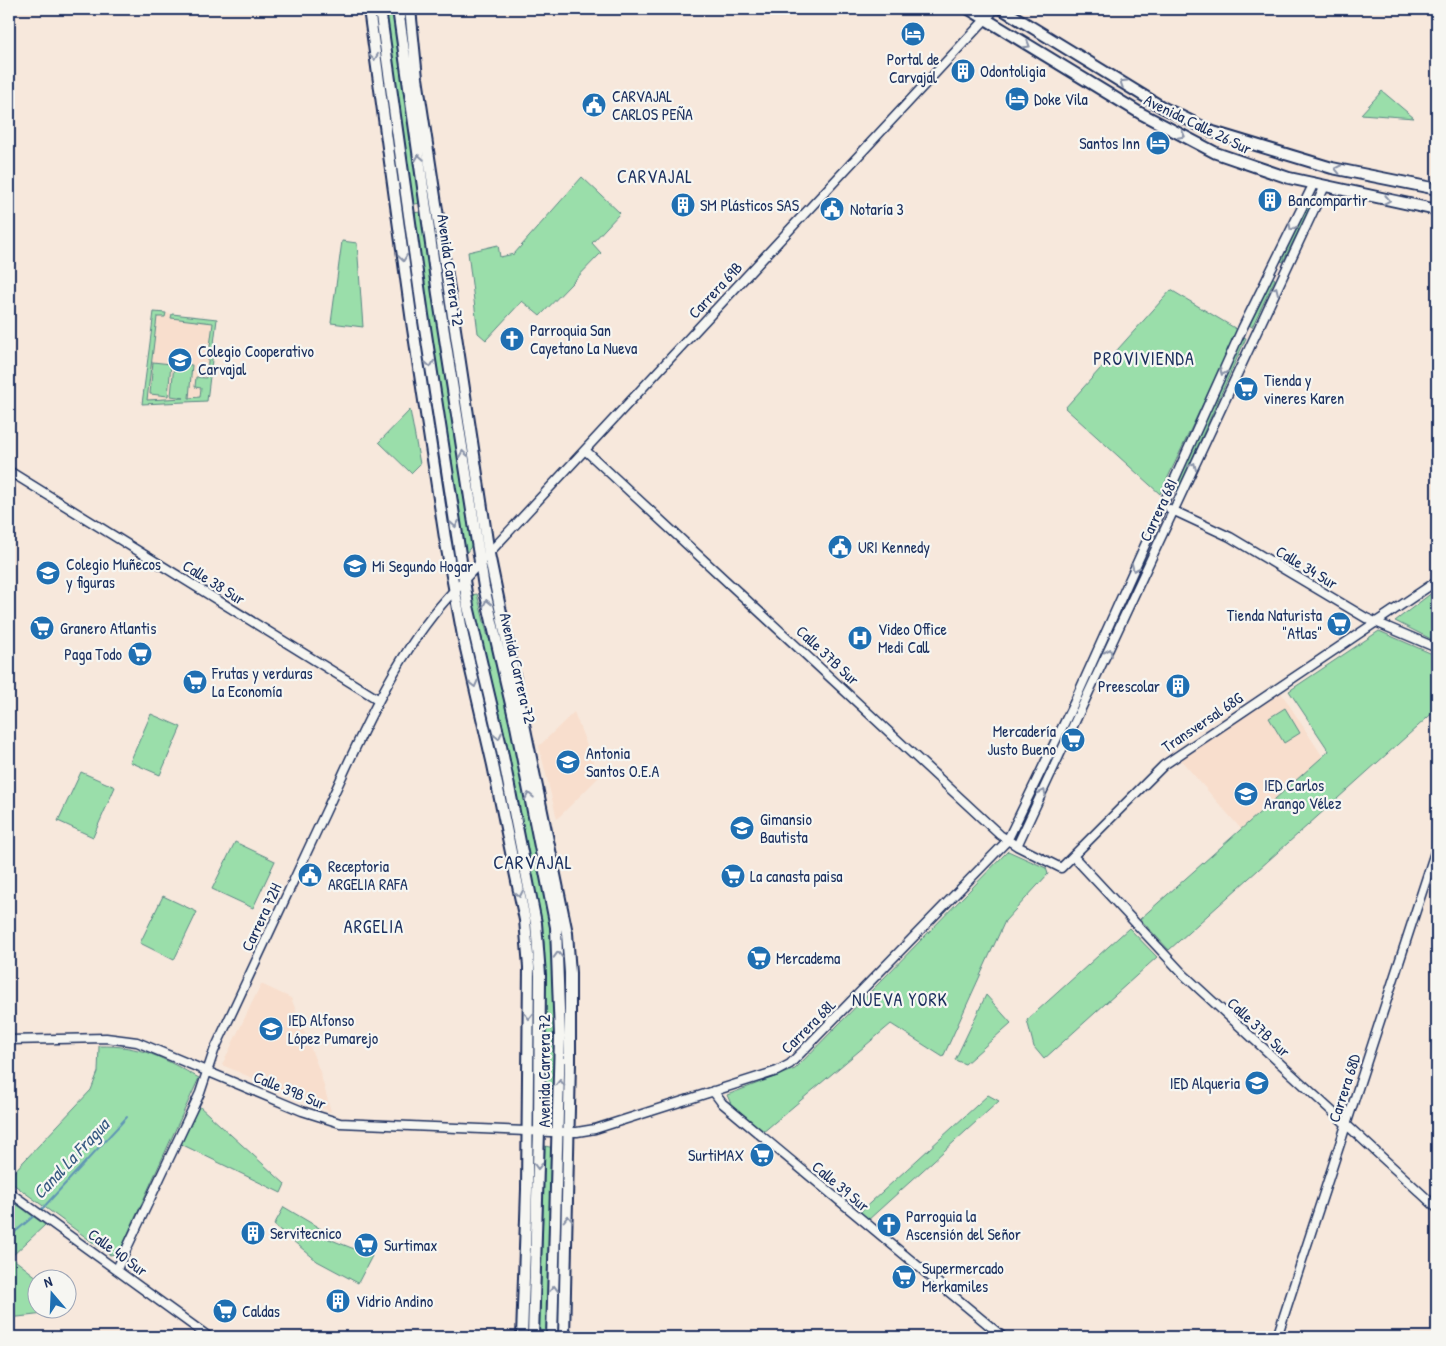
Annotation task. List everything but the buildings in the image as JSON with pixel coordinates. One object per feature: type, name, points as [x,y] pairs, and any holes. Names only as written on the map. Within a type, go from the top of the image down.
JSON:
[{"type":"main road","name":"Avenida Carrera 72","points":[[370,9],[374,54],[416,346],[454,591],[493,765],[527,935],[536,1256],[533,1337]]},
{"type":"main road","name":"Avenida Carrera 72","points":[[399,9],[438,294],[480,563],[556,927],[564,1132],[564,1337]]},
{"type":"main road","points":[[399,9],[414,47]]},
{"type":"main road","name":"Avenida Carrera 72","points":[[410,9],[446,268],[489,554],[567,932],[570,973],[564,1132],[552,1337]]},
{"type":"main road","name":"Avenida Calle 26 Sur","points":[[969,9],[1140,113],[1209,149],[1262,169],[1319,185],[1437,210]]},
{"type":"main road","name":"Avenida Calle 26 Sur","points":[[1002,9],[1162,107],[1213,132],[1332,168],[1437,189]]},
{"type":"main road","name":"Avenida Carrera 72","points":[[380,10],[422,315],[470,616],[500,746],[536,923],[540,975],[522,1337]]},
{"type":"main road","points":[[438,294],[446,268]]},
{"type":"main road","points":[[416,346],[422,315]]},
{"type":"main road","points":[[513,716],[519,700]]},
{"type":"main road","points":[[526,1228],[536,1256]]},
{"type":"street","name":"Carrera 69B","points":[[454,591],[995,9]]},
{"type":"street","name":"Carrera 68I","points":[[1007,841],[1074,703],[1243,327],[1319,185]]},
{"type":"street","name":"Carrera 68I","points":[[1017,846],[1099,675],[1319,185]]},
{"type":"street","name":"Calle 37B Sur","points":[[585,450],[1007,841],[1061,868]]},
{"type":"street","name":"Calle 38 Sur","points":[[9,471],[379,700]]},
{"type":"street","name":"Calle 34 Sur","points":[[1163,506],[1230,537],[1377,623],[1437,648]]},
{"type":"street","name":"Transversal 68G","points":[[1061,868],[1164,765],[1437,581]]},
{"type":"street","name":"Carrera 72H","points":[[117,1269],[163,1174],[208,1072],[214,1051],[379,700],[408,649],[429,620],[454,591]]},
{"type":"street","name":"Carrera 68L","points":[[564,1132],[595,1129],[777,1070],[790,1064],[1007,841]]},
{"type":"street","name":"Carrera 68D","points":[[1277,1337],[1437,846]]},
{"type":"street","name":"Calle 37B Sur","points":[[1073,856],[1183,974],[1437,1208]]},
{"type":"street","name":"Calle 39B Sur","points":[[9,1040],[106,1038],[147,1044],[208,1072],[330,1121],[371,1125],[564,1132]]},
{"type":"street","name":"Calle 39 Sur","points":[[713,1091],[722,1103],[1002,1337]]},
{"type":"street","name":"Calle 40 Sur","points":[[9,1192],[52,1221],[209,1337]]},
{"type":"shaded area","name":"Colegio Cooperativo Carvajal","points":[[154,312],[217,319],[207,401],[142,404]]},
{"type":"shaded area","name":"Colegio Muñecos y figuras","points":[[47,562],[58,570],[48,586],[39,575]]},
{"type":"shaded area","name":"IED Carlos Arango Vélez","points":[[1280,691],[1323,757],[1241,829],[1179,758]]},
{"type":"shaded area","name":"Antonia Santos O.E.A","points":[[574,712],[599,777],[557,819],[539,746]]},
{"type":"shaded area","name":"IED Alfonso López Pumarejo","points":[[261,984],[291,998],[320,1072],[331,1112],[222,1065]]},
{"type":"green space","points":[[383,9],[394,9],[421,203],[409,205]]},
{"type":"green space","points":[[1382,91],[1414,118],[1361,114]]},
{"type":"green space","points":[[582,177],[620,213],[592,243],[601,253],[540,316],[522,301],[486,340],[478,333],[468,252],[498,245],[500,257],[514,254]]},
{"type":"green space","points":[[1308,202],[1312,203],[1283,262],[1279,260]]},
{"type":"green space","points":[[422,212],[472,545],[467,552],[463,550],[411,213]]},
{"type":"green space","points":[[342,241],[357,243],[363,327],[331,323]]},
{"type":"green space","points":[[1272,277],[1275,279],[1252,327],[1249,325]]},
{"type":"green space","points":[[1171,290],[1238,330],[1160,494],[1065,408]]},
{"type":"green space","points":[[154,312],[166,313],[165,317],[157,317],[147,400],[184,398],[171,396],[174,364],[192,365],[189,398],[200,397],[201,388],[195,387],[196,377],[206,378],[213,323],[171,318],[172,314],[217,319],[207,401],[142,404]]},
{"type":"green space","points":[[1243,337],[1246,338],[1178,490],[1174,489]]},
{"type":"green space","points":[[153,362],[171,364],[168,396],[150,394]]},
{"type":"green space","points":[[410,410],[420,464],[411,473],[379,442]]},
{"type":"green space","points":[[1437,589],[1437,642],[1395,621]]},
{"type":"green space","points":[[477,594],[488,637],[494,647],[517,745],[553,926],[555,1124],[545,1124],[544,942],[521,830],[508,748],[471,595]]},
{"type":"green space","points":[[1379,631],[1437,656],[1437,709],[1169,950],[1140,919],[1329,751],[1289,691]]},
{"type":"green space","points":[[1285,708],[1300,733],[1284,743],[1269,718]]},
{"type":"green space","points":[[151,714],[181,727],[160,775],[130,762]]},
{"type":"green space","points":[[81,772],[115,787],[93,837],[58,821]]},
{"type":"green space","points":[[235,842],[275,861],[253,908],[212,889]]},
{"type":"green space","points":[[1008,851],[1046,868],[1048,874],[1005,921],[943,1057],[891,1024],[762,1133],[731,1104],[727,1095],[795,1069]]},
{"type":"green space","points":[[163,896],[197,912],[174,960],[140,943]]},
{"type":"green space","points":[[1129,928],[1157,957],[1044,1059],[1034,1047],[1027,1020]]},
{"type":"green space","points":[[986,995],[1011,1023],[965,1064],[955,1060]]},
{"type":"green space","points":[[99,1046],[140,1050],[174,1064],[199,1078],[119,1253],[110,1255],[9,1181],[9,1177],[91,1090],[98,1072]]},
{"type":"green space","points":[[988,1095],[999,1101],[867,1221],[859,1213]]},
{"type":"green space","points":[[199,1106],[285,1184],[281,1193],[181,1144]]},
{"type":"green space","points":[[545,1146],[554,1148],[548,1337],[539,1337]]},
{"type":"green space","points":[[9,1199],[45,1225],[11,1257],[28,1270],[28,1316],[9,1318]]},
{"type":"green space","points":[[284,1207],[321,1229],[319,1235],[372,1256],[358,1283],[317,1261],[274,1225]]},
{"type":"waterway","name":"Canal La Fragua","points":[[41,1210],[127,1117]]},
{"type":"waterway","name":"Canal La Fragua","points":[[9,1237],[35,1215]]},
{"type":"place","name":"Portal de Carvajal","points":[[913,34]]},
{"type":"place","name":"Odontoligia","points":[[963,71]]},
{"type":"place","name":"Doke Vila","points":[[1017,99]]},
{"type":"place","name":"CARVAJAL CARLOS PEÑA","points":[[594,105]]},
{"type":"place","name":"Santos Inn","points":[[1158,143]]},
{"type":"place","name":"Bancompartir","points":[[1270,200]]},
{"type":"place","name":"SM Plásticos SAS","points":[[683,205]]},
{"type":"place","name":"Notaría 3","points":[[832,209]]},
{"type":"place","name":"Parroquia San Cayetano La Nueva","points":[[512,339]]},
{"type":"place","name":"Colegio Cooperativo Carvajal","points":[[180,360]]},
{"type":"place","name":"Tienda y vineres Karen","points":[[1246,389]]},
{"type":"place","name":"URI Kennedy","points":[[840,547]]},
{"type":"place","name":"Mi Segundo Hogar","points":[[355,566]]},
{"type":"place","name":"Colegio Muñecos y figuras","points":[[48,573]]},
{"type":"place","name":"Tienda Naturista \"Atlas\"","points":[[1339,624]]},
{"type":"place","name":"Granero Atlantis","points":[[42,628]]},
{"type":"place","name":"Video Office Medi Call","points":[[860,638]]},
{"type":"place","name":"Paga Todo","points":[[140,654]]},
{"type":"place","name":"Frutas y verduras La Economía","points":[[195,682]]},
{"type":"place","name":"Preescolar","points":[[1178,686]]},
{"type":"place","name":"Mercadería Justo Bueno","points":[[1073,740]]},
{"type":"place","name":"Antonia Santos O.E.A","points":[[568,762]]},
{"type":"place","name":"IED Carlos Arango Vélez","points":[[1246,794]]},
{"type":"place","name":"Gimansio Bautista","points":[[742,828]]},
{"type":"place","name":"Receptoria ARGELIA RAFA","points":[[310,875]]},
{"type":"place","name":"La canasta paisa","points":[[733,876]]},
{"type":"place","name":"Mercadema","points":[[759,958]]},
{"type":"place","name":"IED Alfonso López Pumarejo","points":[[271,1029]]},
{"type":"place","name":"IED Alqueria","points":[[1257,1083]]},
{"type":"place","name":"SurtiMAX","points":[[762,1155]]},
{"type":"place","name":"Parroguia la Ascensión del Señor","points":[[889,1225]]},
{"type":"place","name":"Servitecnico","points":[[253,1233]]},
{"type":"place","name":"Surtimax","points":[[366,1245]]},
{"type":"place","name":"Supermercado Merkamiles","points":[[904,1277]]},
{"type":"place","name":"Vidrio Andino","points":[[338,1301]]},
{"type":"place","name":"Caldas","points":[[225,1311]]},
{"type":"district","name":"CARVAJAL","points":[[655,177]]},
{"type":"district","name":"PROVIVIENDA","points":[[1144,359]]},
{"type":"district","name":"CARVAJAL","points":[[533,862]]},
{"type":"district","name":"ARGELIA","points":[[374,927]]},
{"type":"district","name":"NUEVA YORK","points":[[900,1000]]}]
